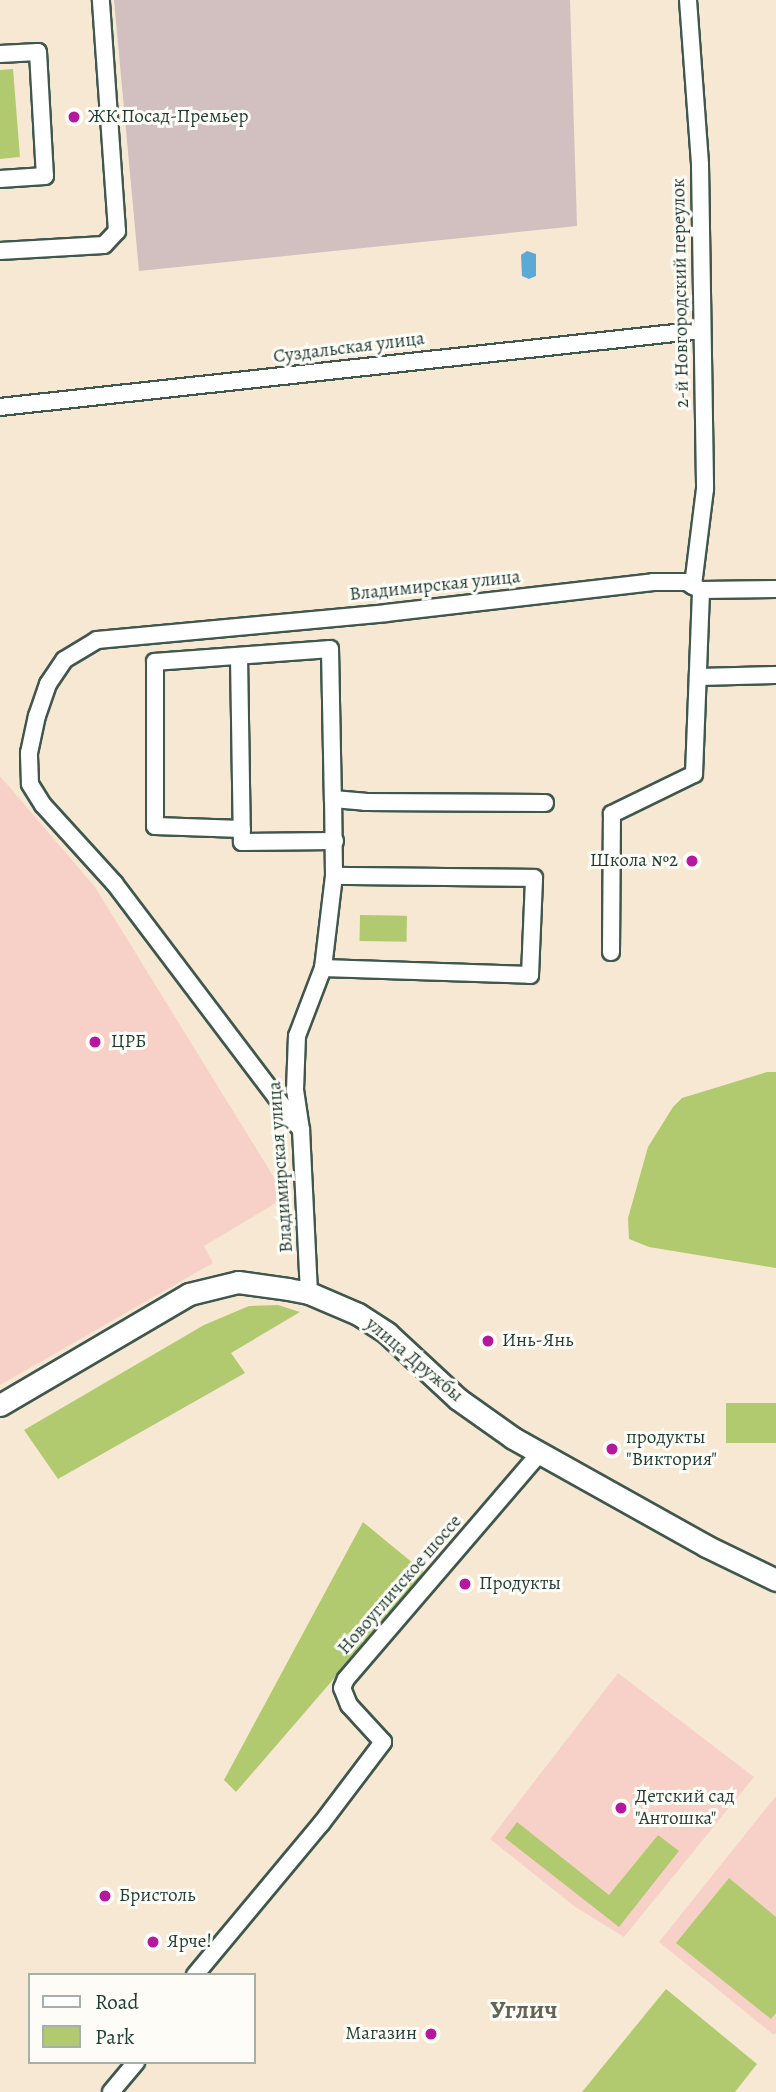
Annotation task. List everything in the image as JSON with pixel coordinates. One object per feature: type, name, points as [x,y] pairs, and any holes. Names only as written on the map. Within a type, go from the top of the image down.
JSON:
[{"type":"street","points":[[0,251],[104,245],[117,231],[101,0]]},
{"type":"street","name":"2-й Новгородский переулок","points":[[611,952],[612,814],[694,774],[698,677],[697,588],[705,489],[700,165],[688,0]]},
{"type":"street","points":[[0,54],[38,52],[45,176],[0,179]]},
{"type":"street","name":"Суздальская улица","points":[[0,407],[702,330]]},
{"type":"street","name":"Владимирская улица","points":[[301,1130],[115,884],[43,805],[30,784],[29,754],[48,684],[64,660],[97,640],[386,613],[653,582],[685,582],[697,588],[776,589]]},
{"type":"street","name":"Владимирская улица","points":[[239,656],[330,649],[334,876],[323,968],[297,1036],[295,1090],[301,1130],[309,1293]]},
{"type":"street","points":[[242,829],[155,827],[155,662],[239,656],[242,829],[242,842],[335,841]]},
{"type":"street","points":[[698,677],[776,676]]},
{"type":"street","points":[[333,799],[365,802],[545,803]]},
{"type":"street","points":[[323,968],[530,975],[534,878],[334,876]]},
{"type":"street","name":"улица Дружбы","points":[[0,1405],[189,1294],[238,1282],[266,1284],[309,1293],[370,1321],[484,1419],[540,1454],[706,1546],[776,1580]]},
{"type":"street","name":"Новоугличское шоссе","points":[[197,1973],[321,1824],[383,1742],[349,1705],[342,1688],[346,1679],[540,1454]]},
{"type":"street","points":[[111,2092],[134,2064]]},
{"type":"shaded area","points":[[114,0],[570,0],[577,226],[139,271]]},
{"type":"shaded area","name":"ЦРБ","points":[[0,776],[95,887],[286,1197],[204,1246],[213,1263],[0,1385]]},
{"type":"shaded area","name":"Детский сад \"Антошка\"","points":[[618,1673],[754,1777],[624,1937],[574,1906],[490,1839]]},
{"type":"shaded area","points":[[776,1796],[776,2033],[774,2035],[659,1942]]},
{"type":"green space","points":[[13,69],[20,157],[0,159],[0,70]]},
{"type":"green space","points":[[360,915],[407,916],[407,942],[360,941]]},
{"type":"green space","points":[[767,1072],[776,1072],[776,1268],[649,1247],[629,1239],[628,1218],[648,1147],[673,1107],[682,1098]]},
{"type":"green space","points":[[278,1305],[300,1312],[231,1353],[245,1373],[58,1479],[24,1430],[204,1325],[249,1306]]},
{"type":"green space","points":[[726,1403],[776,1403],[776,1443],[726,1443]]},
{"type":"green space","points":[[363,1522],[425,1573],[236,1792],[224,1780]]},
{"type":"green space","points":[[517,1822],[609,1895],[658,1835],[679,1851],[619,1927],[505,1838]]},
{"type":"green space","points":[[729,1878],[776,1917],[776,2013],[771,2019],[676,1943]]},
{"type":"green space","points":[[666,1989],[757,2064],[735,2092],[582,2092]]},
{"type":"water","points":[[527,251],[536,254],[536,276],[529,279],[522,276],[521,255]]},
{"type":"place","name":"ЖК Посад-Премьер","points":[[74,117]]},
{"type":"place","name":"Школа №2","points":[[692,861]]},
{"type":"place","name":"ЦРБ","points":[[95,1042]]},
{"type":"place","name":"Инь-Янь","points":[[488,1341]]},
{"type":"place","name":"продукты \"Виктория\"","points":[[612,1449]]},
{"type":"place","name":"Продукты","points":[[465,1584]]},
{"type":"place","name":"Детский сад \"Антошка\"","points":[[621,1808]]},
{"type":"place","name":"Бристоль","points":[[105,1896]]},
{"type":"place","name":"Ярче!","points":[[153,1942]]},
{"type":"place","name":"Магазин","points":[[431,2034]]},
{"type":"district","name":"Углич","points":[[524,2010]]}]
